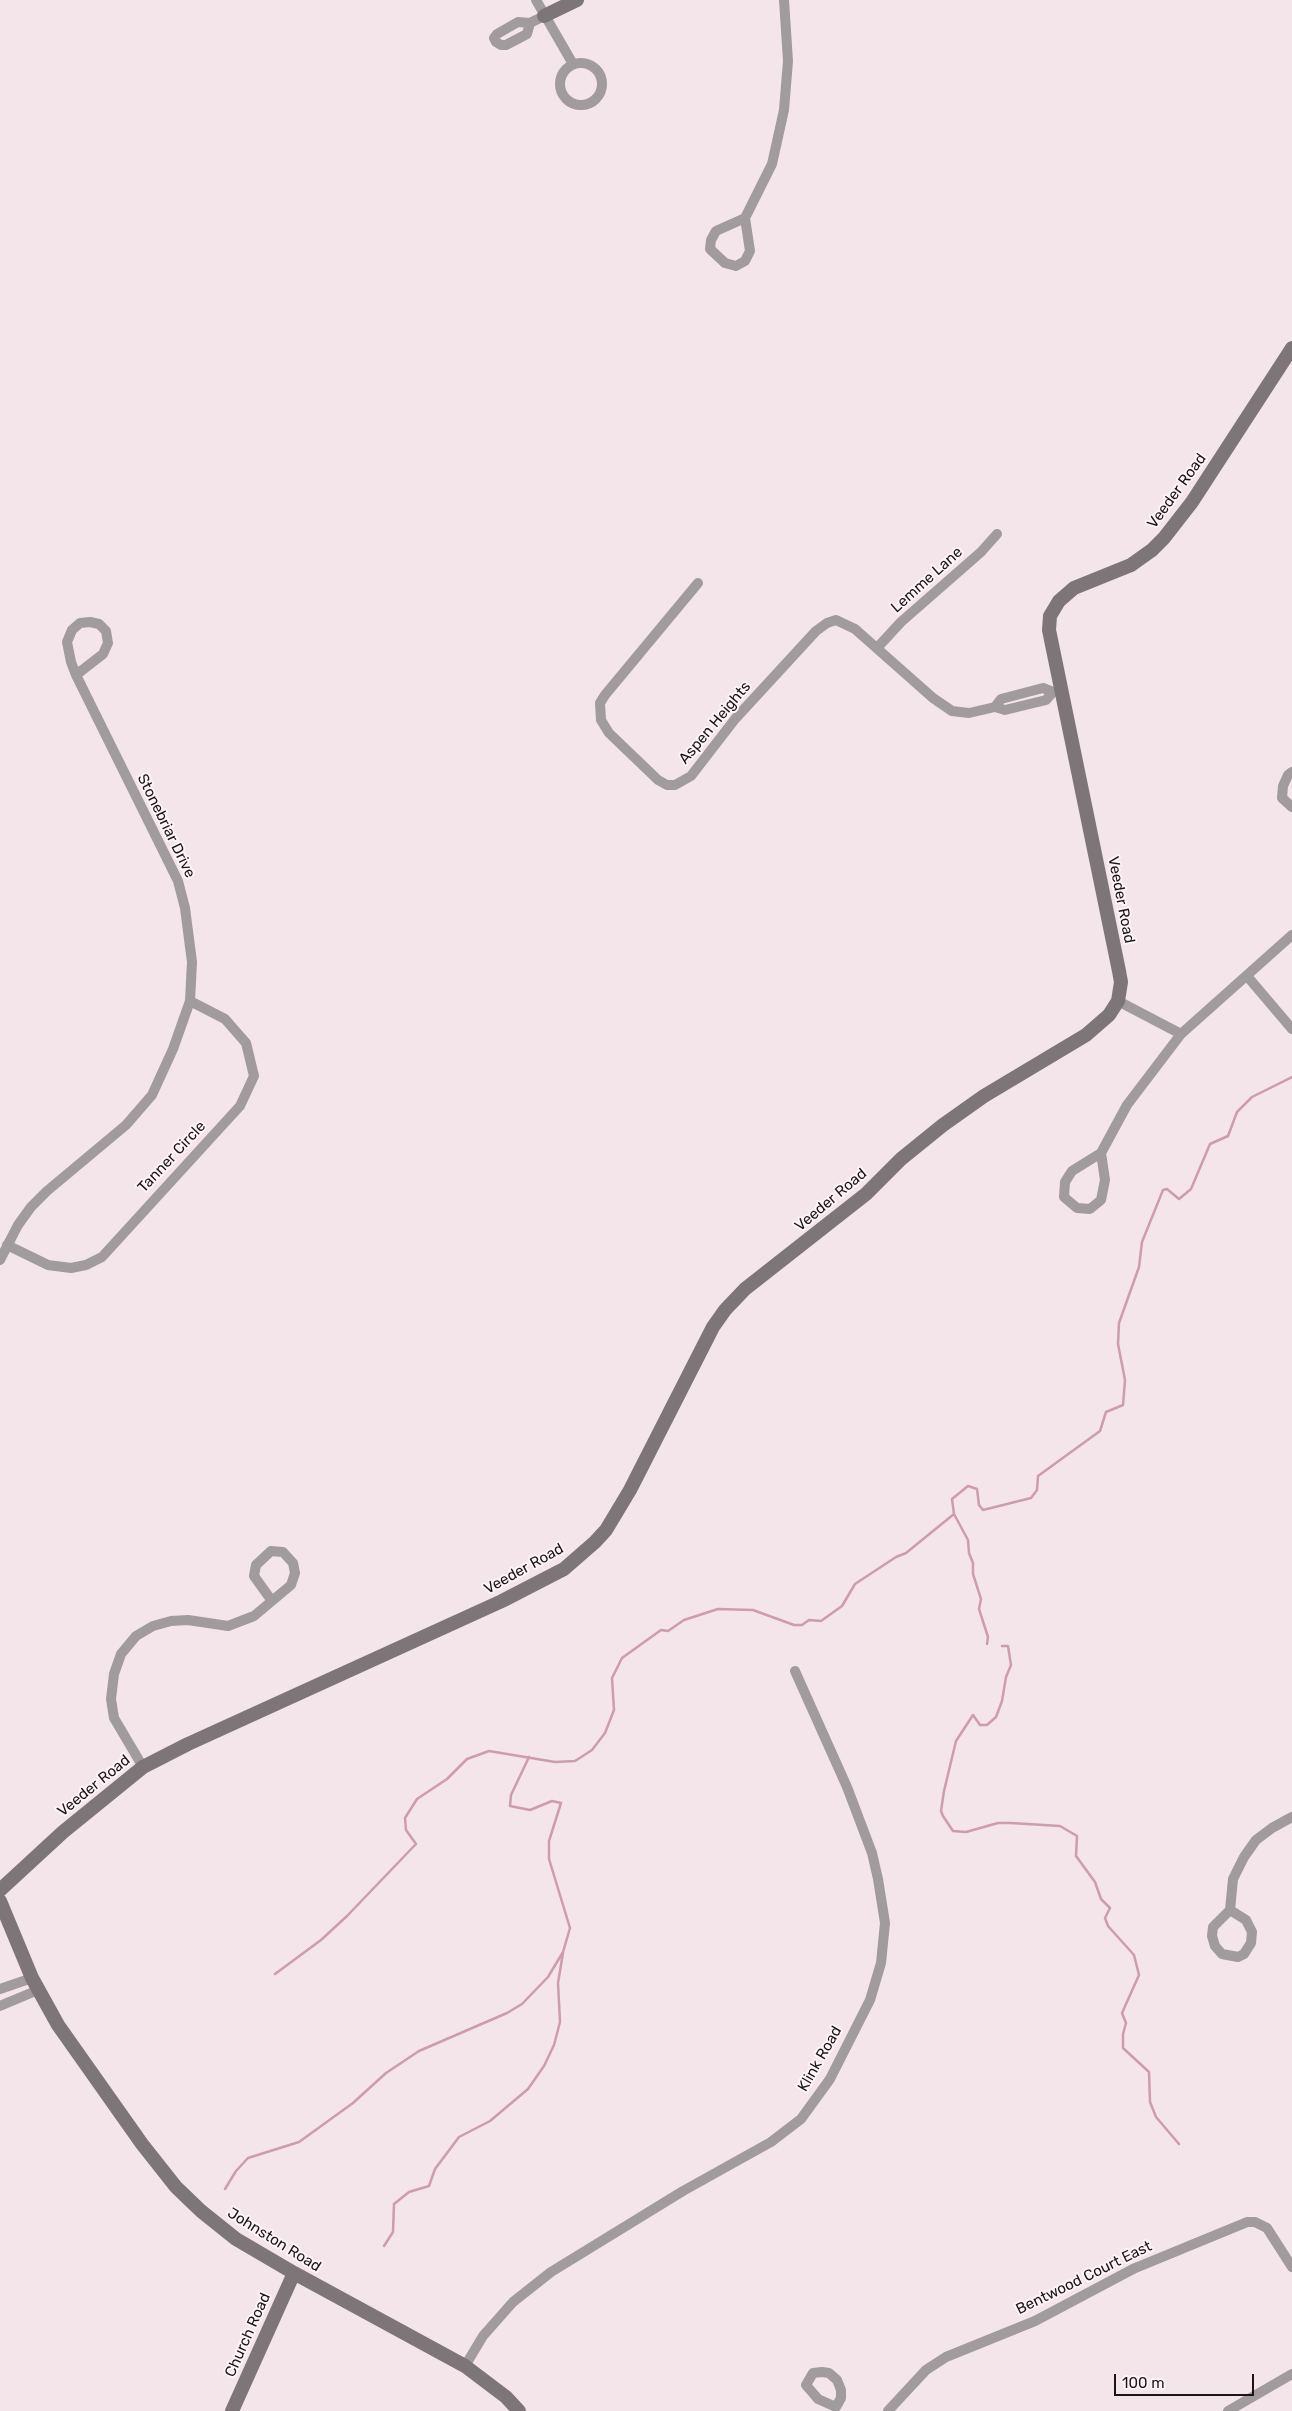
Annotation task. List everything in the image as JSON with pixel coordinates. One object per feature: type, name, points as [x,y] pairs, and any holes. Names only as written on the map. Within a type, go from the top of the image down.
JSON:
[{"type":"street","points":[[536,0],[573,64]]},
{"type":"street","points":[[530,24],[577,0]]},
{"type":"street","points":[[745,218],[716,232],[711,240],[710,249],[725,263],[736,266],[745,261],[750,251],[745,218],[772,164],[784,110],[788,61],[784,0]]},
{"type":"street","points":[[587,63],[593,66],[601,75],[602,89],[599,96],[586,105],[574,105],[560,91],[563,72],[573,64],[587,63]]},
{"type":"street","name":"Veeder Road","points":[[0,1890],[63,1832],[143,1767],[188,1744],[502,1601],[564,1569],[586,1551],[606,1530],[630,1490],[713,1328],[725,1310],[745,1289],[866,1194],[917,1145],[984,1096],[1086,1035],[1109,1015],[1118,1000],[1119,971],[1058,691],[1049,630],[1050,616],[1058,601],[1074,588],[1130,565],[1152,550],[1164,538],[1192,502],[1292,348]]},
{"type":"street","name":"Lemme Lane","points":[[877,648],[901,622],[981,552],[997,534]]},
{"type":"street","name":"Aspen Heights","points":[[698,583],[600,703],[601,720],[609,733],[658,780],[667,785],[675,785],[691,776],[734,719],[816,631],[827,623],[836,620],[846,623],[877,648],[932,698],[952,711],[968,713],[995,707],[1005,710],[1046,700],[1058,691]]},
{"type":"street","name":"Stonebriar Drive","points":[[0,1260],[18,1225],[31,1207],[47,1191],[126,1125],[152,1095],[173,1049],[190,1001],[192,962],[185,908],[178,881],[76,675],[67,642],[72,630],[80,623],[90,622],[99,624],[106,631],[108,643],[104,654],[76,675]]},
{"type":"street","points":[[1292,772],[1288,775],[1282,786],[1282,798],[1292,807]]},
{"type":"street","points":[[1102,1153],[1105,1180],[1101,1200],[1090,1209],[1077,1208],[1064,1197],[1065,1182],[1072,1170],[1102,1153],[1128,1105],[1181,1034],[1292,935]]},
{"type":"street","points":[[1247,976],[1292,1029]]},
{"type":"street","points":[[1118,1000],[1181,1034]]},
{"type":"street","name":"Tanner Circle","points":[[8,1245],[48,1265],[71,1268],[102,1257],[240,1106],[254,1076],[246,1043],[225,1019],[190,1001]]},
{"type":"street","points":[[143,1767],[114,1718],[111,1698],[114,1674],[120,1654],[136,1636],[153,1626],[171,1621],[188,1620],[228,1626],[254,1616],[272,1601],[291,1585],[295,1572],[293,1563],[283,1552],[271,1551],[256,1565],[254,1576],[272,1601]]},
{"type":"street","name":"Klink Road","points":[[465,2366],[483,2336],[514,2302],[551,2272],[683,2190],[771,2142],[801,2119],[830,2079],[870,2000],[881,1963],[885,1922],[872,1853],[847,1787],[795,1671]]},
{"type":"street","points":[[1230,1910],[1246,1920],[1252,1932],[1248,1948],[1238,1957],[1222,1954],[1215,1946],[1212,1936],[1213,1927],[1230,1910],[1233,1879],[1244,1857],[1256,1840],[1292,1817]]},
{"type":"street","name":"Johnston Road","points":[[0,1901],[35,1984],[58,2025],[142,2144],[176,2187],[201,2211],[236,2239],[294,2273],[465,2366],[506,2397],[519,2411]]},
{"type":"street","points":[[0,1990],[35,1984]]},
{"type":"street","points":[[0,2006],[35,1984]]},
{"type":"street","name":"Bentwood Court East","points":[[888,2411],[926,2370],[946,2357],[1035,2321],[1135,2268],[1247,2222],[1255,2222],[1267,2228],[1292,2267]]},
{"type":"street","name":"Church Road","points":[[232,2411],[294,2273]]},
{"type":"street","points":[[1228,2411],[1292,2374]]},
{"type":"waterway","points":[[987,1644],[988,1637],[979,1609],[981,1599],[973,1574],[973,1563],[969,1553],[968,1540],[954,1514],[952,1499],[968,1486],[977,1489],[979,1505],[983,1510],[1031,1498],[1037,1490],[1038,1476],[1100,1431],[1106,1412],[1123,1405],[1125,1380],[1118,1344],[1119,1323],[1139,1267],[1142,1242],[1163,1190],[1167,1189],[1179,1199],[1191,1189],[1210,1144],[1228,1136],[1237,1112],[1252,1097],[1292,1077]]},
{"type":"waterway","points":[[275,1974],[321,1940],[347,1916],[416,1844],[406,1830],[405,1818],[417,1799],[447,1779],[467,1759],[489,1751],[555,1762],[575,1761],[592,1750],[605,1733],[614,1710],[612,1678],[622,1658],[661,1630],[668,1631],[684,1620],[718,1609],[753,1610],[794,1625],[802,1625],[809,1620],[821,1621],[842,1606],[855,1584],[896,1557],[906,1553],[954,1514]]},
{"type":"waterway","points":[[1002,1646],[1008,1646],[1011,1665],[1006,1677],[1002,1701],[996,1717],[987,1725],[980,1725],[973,1715],[956,1741],[941,1811],[953,1831],[966,1832],[998,1823],[1011,1823],[1060,1826],[1077,1836],[1076,1856],[1095,1882],[1101,1899],[1110,1908],[1105,1918],[1108,1926],[1134,1955],[1139,1975],[1122,2013],[1126,2023],[1123,2034],[1123,2048],[1149,2072],[1150,2102],[1156,2117],[1179,2144]]},
{"type":"waterway","points":[[225,2189],[236,2171],[248,2158],[299,2142],[353,2103],[386,2073],[419,2051],[507,2013],[522,2004],[548,1977],[563,1952],[570,1928],[549,1859],[549,1841],[561,1803],[552,1801],[530,1810],[510,1806],[511,1795],[529,1757]]},
{"type":"waterway","points":[[384,2246],[393,2232],[394,2204],[409,2192],[429,2186],[435,2169],[459,2137],[490,2121],[528,2089],[544,2066],[554,2045],[560,2022],[558,1983],[563,1953]]}]
